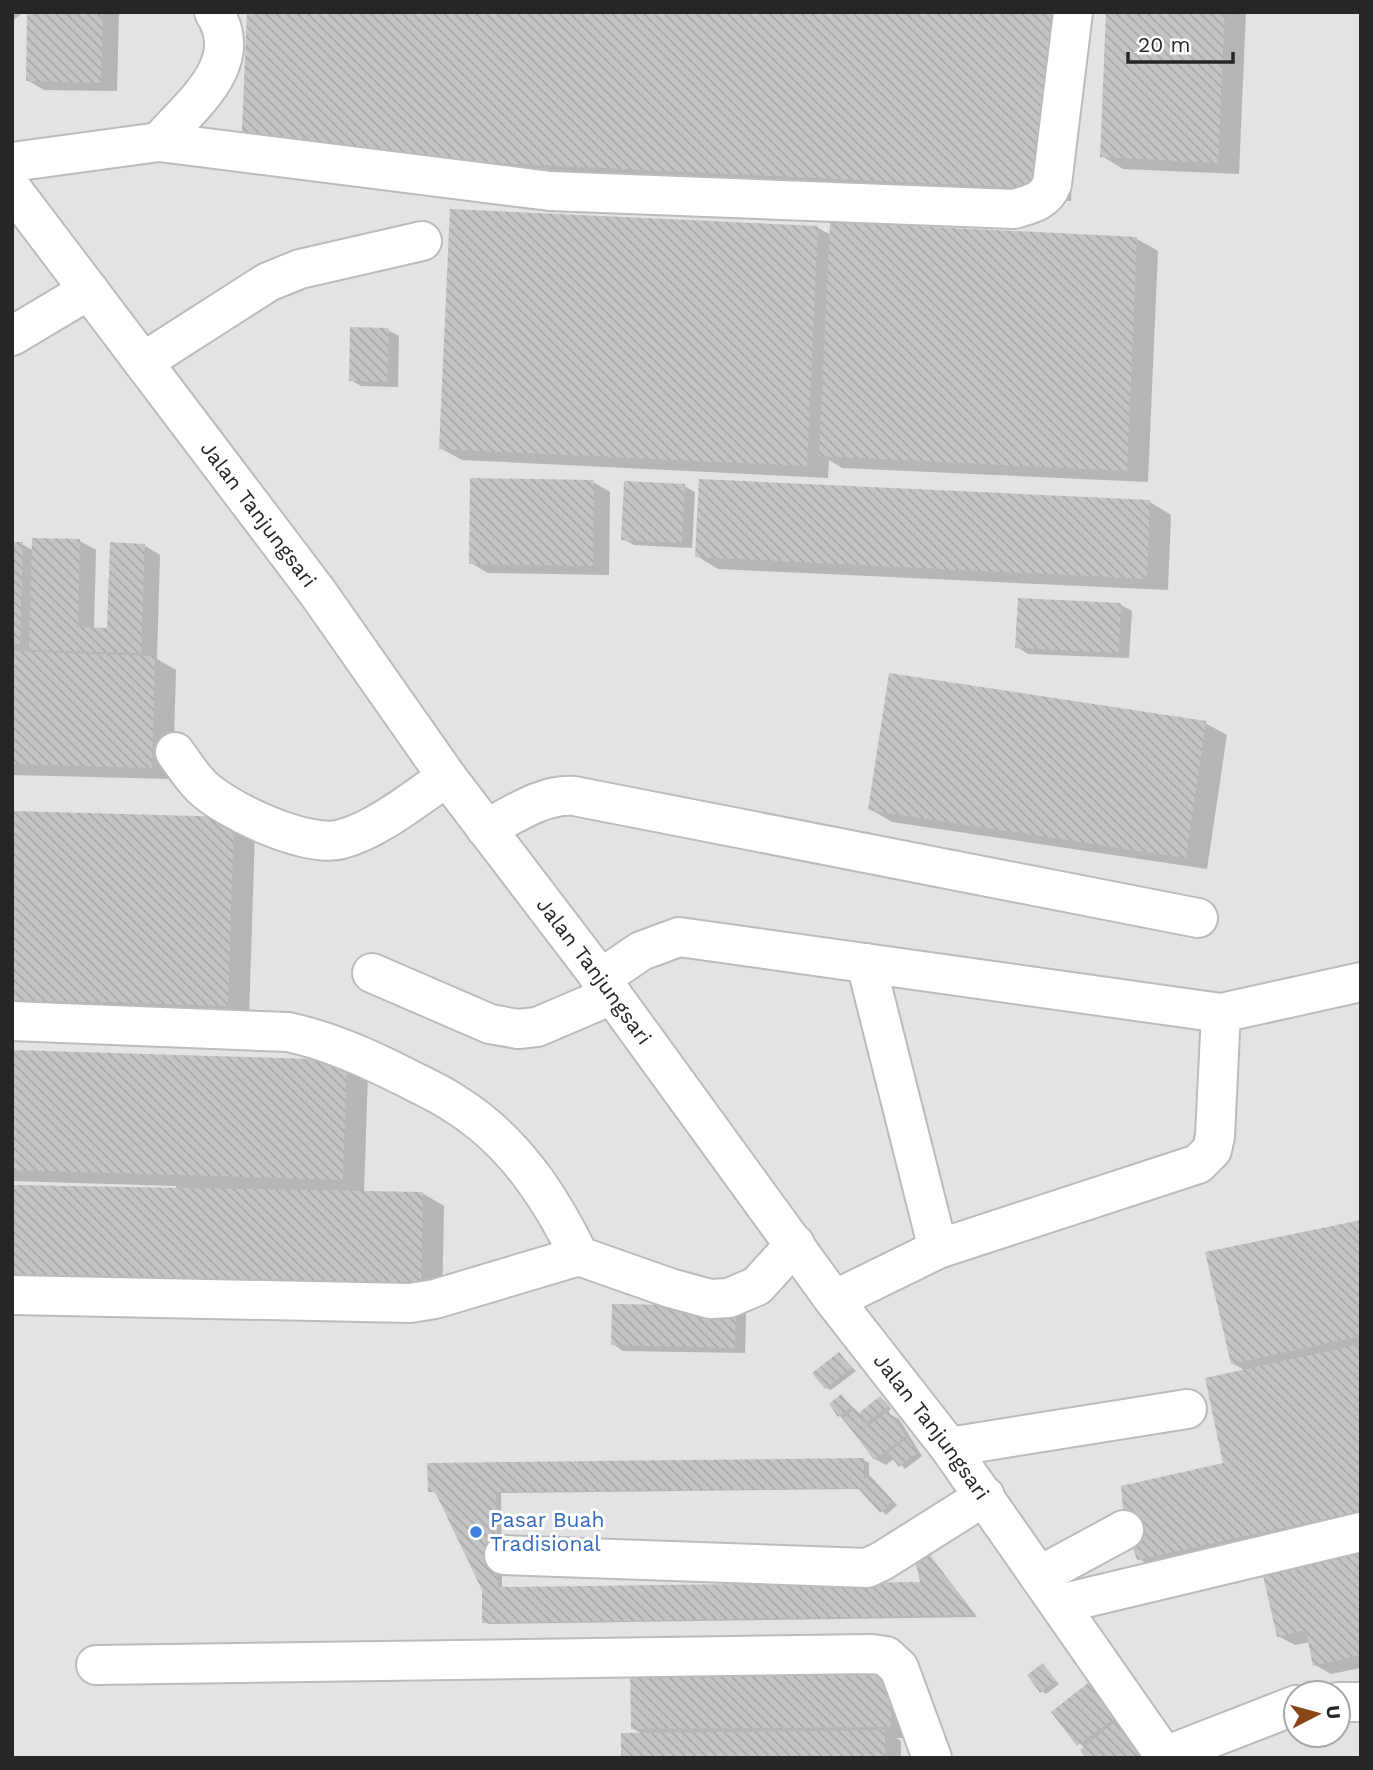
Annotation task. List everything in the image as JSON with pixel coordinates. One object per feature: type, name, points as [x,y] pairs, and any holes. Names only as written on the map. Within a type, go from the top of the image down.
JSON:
[{"type":"main road","points":[[159,142],[220,71],[226,50],[224,28],[214,12]]},
{"type":"main road","points":[[12,162],[159,142],[550,191],[1014,209],[1038,202],[1049,193],[1052,184],[1073,12]]},
{"type":"main road","name":"Jalan Tanjungsari","points":[[12,189],[317,593],[447,777],[606,987],[834,1300],[950,1447],[1166,1757]]},
{"type":"main road","points":[[143,362],[268,282],[300,269],[422,241]]},
{"type":"main road","points":[[12,337],[89,290]]},
{"type":"main road","points":[[175,752],[201,786],[225,806],[321,841],[345,839],[394,813],[447,777]]},
{"type":"main road","points":[[486,829],[532,805],[559,795],[574,796],[1198,918]]},
{"type":"main road","points":[[372,973],[490,1024],[518,1029],[537,1027],[606,987],[641,951],[679,937],[1221,1013],[1361,982]]},
{"type":"main road","points":[[866,963],[938,1249]]},
{"type":"main road","points":[[834,1300],[938,1249],[1198,1164],[1212,1150],[1216,1136],[1221,1013]]},
{"type":"main road","points":[[12,1021],[288,1032],[319,1038],[364,1056],[456,1104],[502,1141],[531,1174],[558,1213],[579,1256]]},
{"type":"main road","points":[[12,1295],[410,1303],[435,1299],[579,1256],[670,1288],[710,1298],[729,1298],[757,1286],[795,1244]]},
{"type":"main road","points":[[950,1447],[1187,1409]]},
{"type":"main road","points":[[504,1555],[867,1567],[985,1496]]},
{"type":"main road","points":[[1049,1590],[1124,1530]]},
{"type":"main road","points":[[1049,1590],[1361,1532]]},
{"type":"main road","points":[[96,1665],[872,1654],[886,1656],[899,1668],[932,1758]]},
{"type":"main road","points":[[1166,1757],[1282,1711]]},
{"type":"building","points":[[27,12],[103,12],[101,83],[26,81]]},
{"type":"building","points":[[247,12],[1058,12],[1050,189],[241,151]]},
{"type":"building","points":[[1106,12],[1225,12],[1218,163],[1100,157]]},
{"type":"building","points":[[450,209],[818,226],[807,466],[439,449]]},
{"type":"building","points":[[830,222],[1137,237],[1127,471],[819,456]]},
{"type":"building","points":[[350,327],[389,328],[387,382],[349,381]]},
{"type":"building","points":[[470,478],[594,480],[593,566],[469,564]]},
{"type":"building","points":[[699,479],[1150,500],[1147,579],[695,557]]},
{"type":"building","points":[[624,481],[685,484],[682,543],[621,540]]},
{"type":"building","points":[[32,538],[80,539],[78,627],[107,628],[110,542],[145,544],[141,653],[29,650]]},
{"type":"building","points":[[12,542],[23,542],[20,644],[12,644]]},
{"type":"building","points":[[1018,598],[1121,603],[1119,653],[1015,648]]},
{"type":"building","points":[[12,651],[155,656],[152,768],[12,764]]},
{"type":"building","points":[[889,673],[1206,721],[1186,858],[868,810]]},
{"type":"building","points":[[12,811],[234,817],[228,1006],[12,1000]]},
{"type":"building","points":[[12,1050],[347,1060],[343,1180],[12,1170]]},
{"type":"building","points":[[12,1185],[423,1192],[421,1298],[12,1292]]},
{"type":"building","points":[[1361,1220],[1361,1336],[1231,1364],[1205,1252]]},
{"type":"building","points":[[612,1304],[736,1306],[735,1348],[611,1345]]},
{"type":"building","points":[[1361,1344],[1361,1511],[1137,1560],[1124,1522],[1121,1486],[1223,1463],[1205,1378]]},
{"type":"building","points":[[839,1352],[852,1368],[825,1389],[812,1373]]},
{"type":"building","points":[[841,1394],[851,1407],[838,1417],[829,1404]]},
{"type":"building","points":[[880,1396],[888,1406],[867,1422],[860,1412]]},
{"type":"building","points":[[855,1409],[868,1426],[888,1411],[906,1436],[874,1460],[843,1418]]},
{"type":"building","points":[[907,1438],[918,1452],[899,1467],[888,1453]]},
{"type":"building","name":"Pasar Buah Tradisional","points":[[864,1458],[864,1479],[870,1475],[893,1501],[880,1513],[858,1488],[496,1492],[498,1587],[920,1582],[913,1551],[928,1552],[974,1615],[482,1623],[482,1590],[435,1492],[428,1492],[427,1463]]},
{"type":"building","points":[[1361,1539],[1361,1655],[1313,1666],[1306,1630],[1277,1637],[1260,1562]]},
{"type":"building","points":[[891,1662],[891,1727],[631,1729],[630,1664]]},
{"type":"building","points":[[1043,1663],[1056,1681],[1040,1693],[1027,1675]]},
{"type":"building","points":[[1088,1683],[1115,1718],[1077,1746],[1051,1712]]},
{"type":"building","points":[[1117,1720],[1142,1752],[1135,1758],[1086,1758],[1080,1750]]},
{"type":"building","points":[[885,1730],[885,1758],[621,1758],[621,1733]]},
{"type":"place","name":"Pasar Buah Tradisional","points":[[476,1532]]}]
